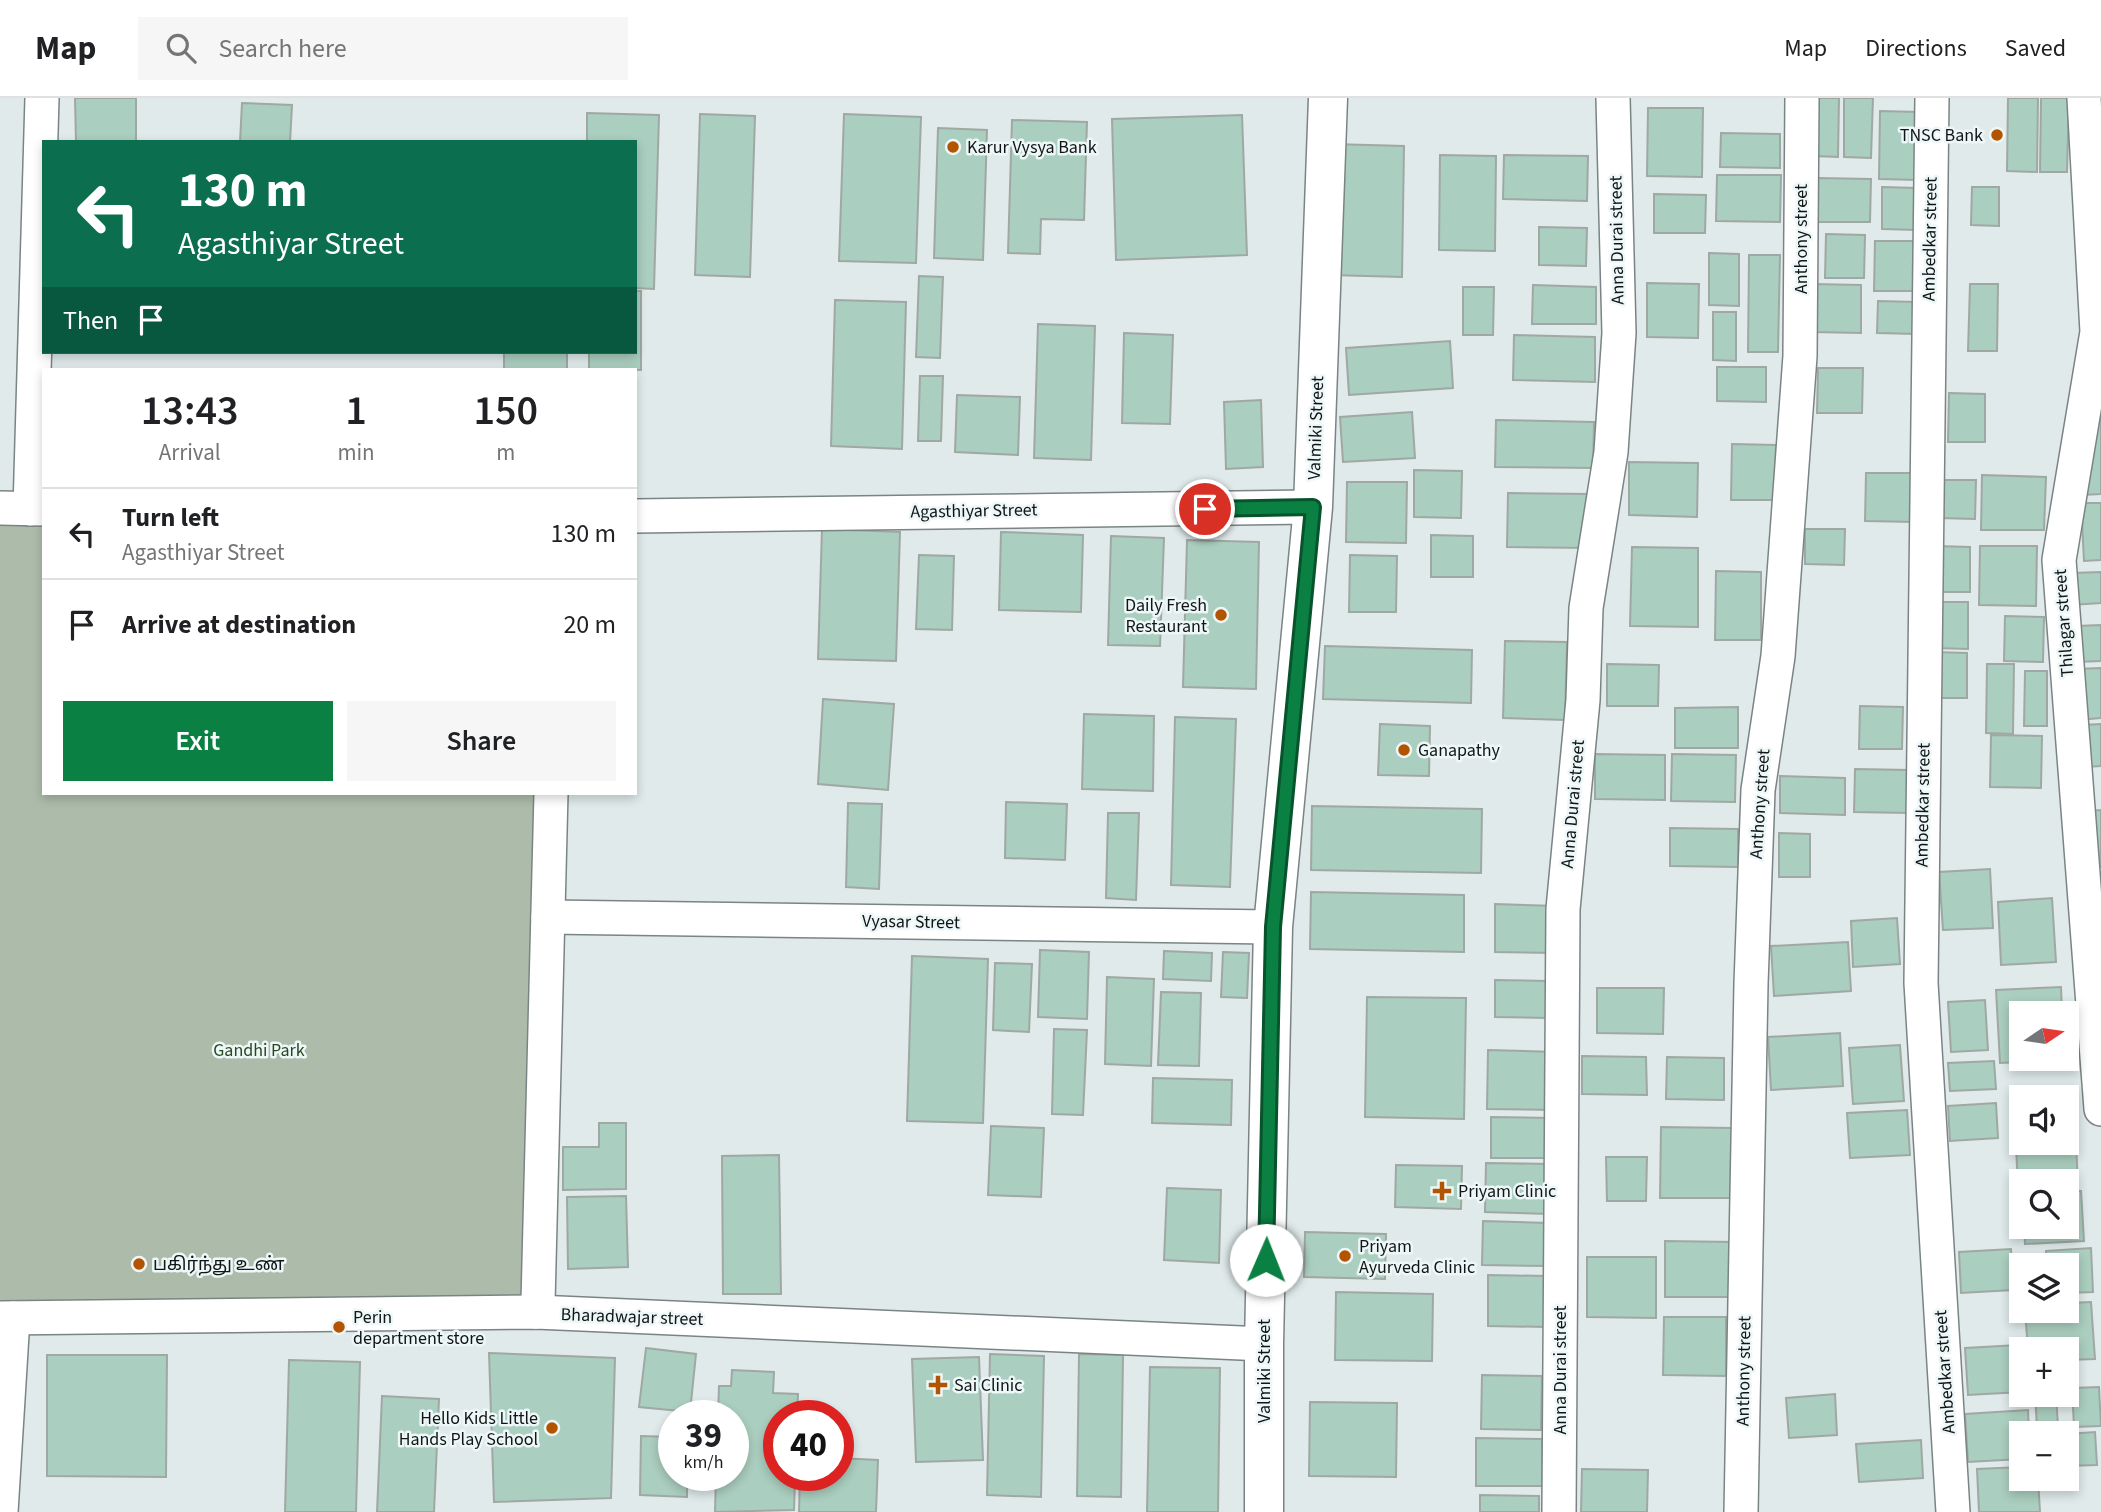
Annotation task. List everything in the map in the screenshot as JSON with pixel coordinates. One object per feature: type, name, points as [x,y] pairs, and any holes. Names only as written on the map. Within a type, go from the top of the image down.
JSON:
[{"type":"street","points":[[25,508],[42,98]]},
{"type":"street","name":"Valmiki Street","points":[[1264,1512],[1264,1344],[1273,927],[1313,507],[1328,98]]},
{"type":"street","name":"Anna Durai street","points":[[1559,1512],[1563,909],[1583,700],[1586,608],[1611,452],[1619,333],[1613,98]]},
{"type":"street","name":"Anthony street","points":[[1741,1512],[1751,984],[1758,790],[1778,656],[1800,356],[1802,98]]},
{"type":"street","name":"Ambedkar street","points":[[1932,98],[1921,983],[1953,1512]]},
{"type":"street","name":"Thilagar street","points":[[2084,98],[2097,332],[2059,560],[2101,1109]]},
{"type":"street","name":"Agasthiyar Street","points":[[637,516],[1313,507]]},
{"type":"street","points":[[536,1312],[551,795]]},
{"type":"street","name":"Vyasar Street","points":[[548,917],[1273,927]]},
{"type":"street","name":"Bharadwajar street","points":[[7,1318],[536,1312],[1264,1344]]},
{"type":"street","points":[[1,1512],[7,1318]]},
{"type":"green space","name":"Gandhi Park","points":[[0,508],[42,509],[42,795],[537,795],[538,1302],[0,1314]]},
{"type":"building","points":[[75,98],[136,98],[136,140],[76,140]]},
{"type":"building","points":[[1814,98],[1839,98],[1838,157],[1813,156]]},
{"type":"building","points":[[1844,98],[1873,98],[1871,158],[1844,157]]},
{"type":"building","points":[[2008,98],[2038,98],[2037,172],[2007,171]]},
{"type":"building","points":[[2041,98],[2069,98],[2067,172],[2040,172]]},
{"type":"building","points":[[242,103],[292,105],[290,140],[240,140]]},
{"type":"building","points":[[1648,108],[1703,108],[1702,177],[1647,176]]},
{"type":"building","points":[[1880,111],[1920,112],[1919,180],[1879,179]]},
{"type":"building","points":[[587,113],[659,115],[654,289],[637,288],[637,140],[587,140]]},
{"type":"building","points":[[700,114],[755,116],[750,277],[695,275]]},
{"type":"building","points":[[844,114],[921,117],[916,263],[839,261]]},
{"type":"building","points":[[1242,115],[1247,255],[1116,260],[1112,119]]},
{"type":"building","points":[[1012,120],[1087,122],[1084,220],[1041,219],[1040,254],[1008,253]]},
{"type":"building","points":[[938,128],[987,130],[983,260],[934,258]]},
{"type":"building","points":[[1721,133],[1780,134],[1780,168],[1720,167]]},
{"type":"building","points":[[1332,144],[1404,146],[1402,277],[1330,275]]},
{"type":"building","points":[[1440,155],[1496,156],[1495,251],[1439,250]]},
{"type":"building","points":[[1504,155],[1588,156],[1587,201],[1503,199]]},
{"type":"building","points":[[1717,175],[1781,175],[1780,222],[1716,221]]},
{"type":"building","points":[[1817,178],[1871,179],[1870,222],[1817,222]]},
{"type":"building","points":[[1882,187],[1917,188],[1917,230],[1882,229]]},
{"type":"building","points":[[1972,187],[1999,187],[1999,226],[1971,225]]},
{"type":"building","points":[[1654,194],[1706,195],[1705,233],[1654,233]]},
{"type":"building","points":[[1539,227],[1587,228],[1586,266],[1539,265]]},
{"type":"building","points":[[1826,234],[1865,235],[1864,278],[1825,278]]},
{"type":"building","points":[[1875,241],[1921,241],[1920,291],[1874,291]]},
{"type":"building","points":[[1709,253],[1739,254],[1739,306],[1709,305]]},
{"type":"building","points":[[1749,255],[1780,255],[1778,352],[1748,352]]},
{"type":"building","points":[[919,276],[943,277],[940,358],[916,357]]},
{"type":"building","points":[[1647,283],[1699,284],[1698,338],[1647,337]]},
{"type":"building","points":[[1813,284],[1861,285],[1861,333],[1813,332]]},
{"type":"building","points":[[1970,284],[1998,284],[1997,351],[1968,351]]},
{"type":"building","points":[[1533,285],[1596,287],[1596,324],[1532,324]]},
{"type":"building","points":[[1463,287],[1494,287],[1493,335],[1463,335]]},
{"type":"building","points":[[637,291],[641,291],[641,370],[589,368],[589,354],[637,354]]},
{"type":"building","points":[[835,300],[906,302],[902,449],[831,446]]},
{"type":"building","points":[[1878,301],[1917,302],[1916,334],[1877,333]]},
{"type":"building","points":[[1713,312],[1736,312],[1736,361],[1713,360]]},
{"type":"building","points":[[1038,324],[1095,326],[1091,460],[1034,458]]},
{"type":"building","points":[[1124,333],[1173,335],[1170,424],[1122,423]]},
{"type":"building","points":[[1514,335],[1595,337],[1595,382],[1513,380]]},
{"type":"building","points":[[1450,341],[1453,388],[1349,395],[1346,348]]},
{"type":"building","points":[[504,354],[567,354],[567,368],[504,368]]},
{"type":"building","points":[[1717,367],[1766,367],[1766,402],[1717,401]]},
{"type":"building","points":[[1818,368],[1863,368],[1862,413],[1817,413]]},
{"type":"building","points":[[920,376],[943,376],[941,441],[918,441]]},
{"type":"building","points":[[1949,393],[1985,394],[1985,442],[1948,442]]},
{"type":"building","points":[[957,395],[1020,397],[1018,455],[955,452]]},
{"type":"building","points":[[1261,400],[1263,467],[1226,469],[1224,402]]},
{"type":"building","points":[[1412,412],[1415,458],[1343,462],[1340,417]]},
{"type":"building","points":[[2097,413],[2101,413],[2101,494],[2083,495]]},
{"type":"building","points":[[1496,420],[1594,422],[1593,468],[1495,467]]},
{"type":"building","points":[[1732,444],[1776,445],[1775,500],[1731,500]]},
{"type":"building","points":[[1629,462],[1698,463],[1697,517],[1629,515]]},
{"type":"building","points":[[1414,470],[1462,471],[1461,518],[1414,517]]},
{"type":"building","points":[[1866,473],[1915,473],[1915,522],[1865,521]]},
{"type":"building","points":[[1982,475],[2046,477],[2044,530],[1981,530]]},
{"type":"building","points":[[1938,480],[1976,480],[1975,519],[1938,518]]},
{"type":"building","points":[[1347,482],[1407,482],[1406,543],[1346,542]]},
{"type":"building","points":[[1508,493],[1590,494],[1590,548],[1507,547]]},
{"type":"building","points":[[2081,503],[2101,503],[2101,560],[2084,561]]},
{"type":"building","points":[[822,529],[900,532],[896,661],[818,659]]},
{"type":"building","points":[[1805,529],[1845,529],[1844,565],[1805,564]]},
{"type":"building","points":[[1001,532],[1083,535],[1081,612],[999,610]]},
{"type":"building","points":[[1431,535],[1473,536],[1473,577],[1431,577]]},
{"type":"building","points":[[1111,536],[1164,538],[1160,646],[1108,645]]},
{"type":"building","name":"Daily Fresh Restaurant","points":[[1187,540],[1259,542],[1256,689],[1183,687]]},
{"type":"building","points":[[1936,546],[1970,547],[1970,592],[1935,592]]},
{"type":"building","points":[[1980,546],[2037,546],[2036,606],[1979,605]]},
{"type":"building","points":[[1632,547],[1698,548],[1698,627],[1630,626]]},
{"type":"building","points":[[919,555],[954,556],[952,630],[916,629]]},
{"type":"building","points":[[1350,555],[1397,556],[1396,612],[1349,612]]},
{"type":"building","points":[[1716,571],[1761,572],[1761,640],[1715,640]]},
{"type":"building","points":[[2101,572],[2101,603],[2072,605],[2071,573]]},
{"type":"building","points":[[1934,602],[1968,602],[1968,649],[1933,648]]},
{"type":"building","points":[[2005,616],[2044,617],[2043,662],[2004,661]]},
{"type":"building","points":[[2101,625],[2101,661],[2078,662],[2077,626]]},
{"type":"building","points":[[1505,641],[1567,642],[1565,720],[1503,718]]},
{"type":"building","points":[[1325,646],[1472,650],[1471,703],[1323,699]]},
{"type":"building","points":[[1933,652],[1967,653],[1967,698],[1932,698]]},
{"type":"building","points":[[1607,664],[1659,665],[1658,706],[1607,706]]},
{"type":"building","points":[[1987,664],[2014,664],[2013,734],[1986,733]]},
{"type":"building","points":[[2101,668],[2101,718],[2079,720],[2076,669]]},
{"type":"building","points":[[2025,671],[2047,671],[2047,726],[2024,726]]},
{"type":"building","points":[[823,699],[894,704],[888,790],[818,784]]},
{"type":"building","points":[[1860,706],[1903,707],[1902,749],[1859,749]]},
{"type":"building","points":[[1738,707],[1738,748],[1675,748],[1675,708]]},
{"type":"building","points":[[1084,714],[1154,716],[1153,791],[1082,789]]},
{"type":"building","points":[[1175,717],[1236,719],[1230,887],[1171,885]]},
{"type":"building","name":"Ganapathy","points":[[1380,724],[1430,726],[1429,776],[1378,775]]},
{"type":"building","points":[[2101,724],[2101,766],[2086,767],[2083,725]]},
{"type":"building","points":[[1991,735],[2042,736],[2041,788],[1990,787]]},
{"type":"building","points":[[1595,754],[1665,755],[1665,800],[1595,799]]},
{"type":"building","points":[[1672,754],[1736,755],[1735,802],[1671,801]]},
{"type":"building","points":[[1855,769],[1910,770],[1910,813],[1854,812]]},
{"type":"building","points":[[1780,776],[1845,778],[1845,815],[1780,813]]},
{"type":"building","points":[[1006,802],[1067,804],[1065,860],[1005,858]]},
{"type":"building","points":[[848,803],[882,804],[879,889],[846,887]]},
{"type":"building","points":[[1312,806],[1482,809],[1481,873],[1311,870]]},
{"type":"building","points":[[2101,810],[2101,867],[2092,867],[2088,811]]},
{"type":"building","points":[[1108,813],[1139,813],[1136,900],[1106,898]]},
{"type":"building","points":[[1670,828],[1738,829],[1738,867],[1670,866]]},
{"type":"building","points":[[1779,833],[1810,834],[1810,877],[1779,877]]},
{"type":"building","points":[[1990,869],[1993,928],[1943,930],[1939,872]]},
{"type":"building","points":[[1311,892],[1464,895],[1464,952],[1310,949]]},
{"type":"building","points":[[2052,898],[2056,962],[2001,965],[1998,902]]},
{"type":"building","points":[[1495,904],[1556,906],[1555,953],[1495,952]]},
{"type":"building","points":[[1897,918],[1900,964],[1853,967],[1851,921]]},
{"type":"building","points":[[1848,942],[1851,991],[1774,996],[1771,946]]},
{"type":"building","points":[[1040,950],[1089,952],[1087,1019],[1038,1017]]},
{"type":"building","points":[[1164,951],[1212,953],[1211,981],[1163,979]]},
{"type":"building","points":[[1223,952],[1249,953],[1247,998],[1221,997]]},
{"type":"building","points":[[912,956],[988,959],[983,1123],[907,1121]]},
{"type":"building","points":[[995,963],[1032,964],[1029,1032],[993,1030]]},
{"type":"building","points":[[1107,977],[1154,979],[1151,1066],[1105,1064]]},
{"type":"building","points":[[1495,980],[1548,981],[1547,1018],[1495,1017]]},
{"type":"building","points":[[2061,987],[2062,1001],[2009,1001],[2009,1063],[2000,1063],[1996,990]]},
{"type":"building","points":[[1597,988],[1664,988],[1663,1034],[1597,1033]]},
{"type":"building","points":[[1161,992],[1201,993],[1199,1066],[1158,1065]]},
{"type":"building","points":[[1367,997],[1466,998],[1464,1119],[1365,1117]]},
{"type":"building","points":[[1985,1000],[1988,1050],[1951,1052],[1948,1002]]},
{"type":"building","points":[[1054,1029],[1087,1030],[1083,1115],[1052,1114]]},
{"type":"building","points":[[1840,1033],[1843,1086],[1771,1090],[1768,1037]]},
{"type":"building","points":[[1900,1045],[1904,1101],[1853,1104],[1849,1048]]},
{"type":"building","points":[[1488,1050],[1556,1052],[1556,1110],[1487,1109]]},
{"type":"building","points":[[1582,1056],[1646,1057],[1647,1095],[1582,1094]]},
{"type":"building","points":[[1667,1057],[1724,1058],[1724,1100],[1666,1099]]},
{"type":"building","points":[[1994,1061],[1996,1089],[1950,1091],[1948,1063]]},
{"type":"building","points":[[1153,1078],[1232,1080],[1231,1125],[1152,1123]]},
{"type":"building","points":[[1996,1103],[1998,1138],[1950,1141],[1948,1106]]},
{"type":"building","points":[[1907,1110],[1910,1155],[1850,1158],[1847,1113]]},
{"type":"building","points":[[1491,1117],[1552,1118],[1551,1158],[1491,1158]]},
{"type":"building","points":[[599,1123],[626,1123],[626,1189],[563,1190],[563,1147],[599,1147]]},
{"type":"building","points":[[991,1126],[1044,1128],[1041,1197],[988,1195]]},
{"type":"building","points":[[1661,1127],[1734,1128],[1734,1198],[1660,1198]]},
{"type":"building","points":[[779,1155],[781,1294],[723,1294],[722,1156]]},
{"type":"building","points":[[2016,1155],[2077,1155],[2077,1169],[2017,1169]]},
{"type":"building","points":[[1606,1157],[1647,1157],[1646,1201],[1607,1201]]},
{"type":"building","points":[[1486,1163],[1550,1164],[1550,1214],[1485,1212]]},
{"type":"building","points":[[1396,1165],[1462,1166],[1461,1209],[1395,1207]]},
{"type":"building","points":[[1167,1188],[1221,1190],[1219,1263],[1164,1260]]},
{"type":"building","points":[[2081,1191],[2084,1241],[2025,1244],[2025,1239],[2079,1239]]},
{"type":"building","points":[[626,1196],[628,1267],[568,1269],[567,1197]]},
{"type":"building","points":[[1483,1221],[1548,1223],[1548,1266],[1482,1265]]},
{"type":"building","name":"Priyam Ayurveda Clinic","points":[[1305,1232],[1386,1234],[1385,1279],[1304,1277]]},
{"type":"building","points":[[1665,1241],[1734,1242],[1734,1297],[1665,1297]]},
{"type":"building","points":[[2091,1248],[2093,1292],[2079,1293],[2079,1253],[2046,1251]]},
{"type":"building","points":[[2011,1249],[2009,1290],[1961,1293],[1959,1252]]},
{"type":"building","points":[[1587,1257],[1656,1257],[1656,1318],[1587,1317]]},
{"type":"building","points":[[1488,1275],[1547,1276],[1546,1327],[1488,1326]]},
{"type":"building","points":[[1336,1292],[1433,1294],[1432,1361],[1335,1360]]},
{"type":"building","points":[[2079,1302],[2091,1302],[2095,1359],[2079,1360],[2079,1337],[2027,1337],[2026,1323],[2079,1323]]},
{"type":"building","points":[[1664,1317],[1726,1317],[1726,1376],[1663,1375]]},
{"type":"building","points":[[2009,1346],[2009,1393],[1968,1395],[1965,1348]]},
{"type":"building","points":[[646,1348],[696,1354],[691,1400],[658,1400],[658,1409],[639,1407]]},
{"type":"building","name":"Hello Kids Little Hands Play School","points":[[489,1353],[615,1358],[611,1498],[494,1502]]},
{"type":"building","points":[[990,1354],[1044,1356],[1041,1497],[987,1495]]},
{"type":"building","points":[[1079,1354],[1123,1355],[1121,1497],[1077,1496]]},
{"type":"building","points":[[47,1355],[167,1355],[166,1477],[47,1476]]},
{"type":"building","points":[[979,1357],[983,1460],[916,1462],[912,1359]]},
{"type":"building","points":[[289,1360],[360,1362],[356,1512],[285,1512]]},
{"type":"building","points":[[1150,1367],[1220,1368],[1218,1512],[1147,1512]]},
{"type":"building","points":[[732,1370],[774,1372],[773,1393],[798,1394],[798,1400],[763,1400],[763,1491],[795,1491],[794,1510],[715,1512],[716,1491],[749,1491],[749,1400],[719,1400],[719,1386],[731,1386]]},
{"type":"building","points":[[1482,1375],[1542,1376],[1541,1430],[1481,1429]]},
{"type":"building","points":[[2099,1387],[2101,1426],[2079,1427],[2079,1421],[2074,1421],[2073,1407],[2079,1407],[2079,1388]]},
{"type":"building","points":[[1835,1394],[1837,1435],[1789,1438],[1786,1398]]},
{"type":"building","points":[[382,1396],[439,1399],[434,1512],[377,1512]]},
{"type":"building","points":[[1310,1402],[1397,1403],[1396,1477],[1309,1476]]},
{"type":"building","points":[[2036,1407],[2057,1407],[2058,1421],[2037,1421]]},
{"type":"building","points":[[2028,1410],[2028,1421],[2009,1421],[2009,1460],[1968,1462],[1965,1414]]},
{"type":"building","points":[[2095,1432],[2097,1465],[2079,1466],[2079,1433]]},
{"type":"building","points":[[641,1436],[658,1437],[658,1491],[687,1491],[687,1497],[640,1495]]},
{"type":"building","points":[[1476,1438],[1542,1439],[1542,1486],[1476,1486]]},
{"type":"building","points":[[1921,1440],[1923,1478],[1859,1482],[1856,1444]]},
{"type":"building","points":[[854,1459],[878,1460],[876,1512],[799,1512],[800,1491],[854,1491]]},
{"type":"building","points":[[2009,1468],[2009,1491],[2039,1491],[2040,1512],[1979,1512],[1977,1469]]},
{"type":"building","points":[[1582,1469],[1648,1470],[1647,1512],[1581,1512]]},
{"type":"building","points":[[1480,1495],[1539,1496],[1539,1512],[1480,1512]]},
{"type":"place","name":"TNSC Bank","points":[[1997,135]]},
{"type":"place","name":"Karur Vysya Bank","points":[[953,147]]},
{"type":"place","name":"Daily Fresh Restaurant","points":[[1221,615]]},
{"type":"place","name":"Ganapathy","points":[[1404,750]]},
{"type":"place","name":"Priyam Clinic","points":[[1442,1191]]},
{"type":"place","name":"Priyam Ayurveda Clinic","points":[[1345,1256]]},
{"type":"place","name":"பகிர்ந்து உண்","points":[[139,1264]]},
{"type":"place","name":"Perin department store","points":[[339,1327]]},
{"type":"place","name":"Sai Clinic","points":[[938,1385]]},
{"type":"place","name":"Hello Kids Little Hands Play School","points":[[552,1428]]},
{"type":"route","points":[[1205,509],[1313,507],[1273,927],[1266,1260]]}]
